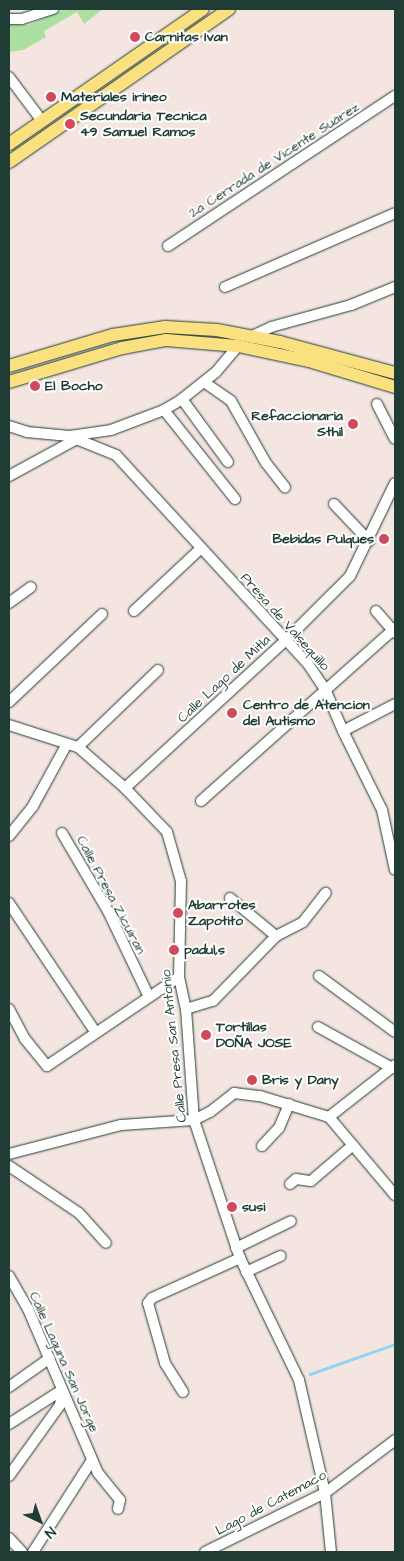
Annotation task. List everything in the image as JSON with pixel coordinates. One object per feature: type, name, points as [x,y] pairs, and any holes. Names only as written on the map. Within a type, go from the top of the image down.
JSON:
[{"type":"main road","points":[[9,144],[204,9]]},
{"type":"main road","points":[[9,162],[230,9]]},
{"type":"main road","points":[[9,366],[113,335],[141,330],[191,327],[331,354],[395,373]]},
{"type":"main road","points":[[9,382],[144,342],[176,341],[238,346],[309,361],[395,387]]},
{"type":"street","points":[[9,19],[22,19],[53,9]]},
{"type":"street","points":[[9,77],[42,121]]},
{"type":"street","name":"2a Cerrada de Vicente Suárez","points":[[168,246],[395,96]]},
{"type":"street","points":[[225,287],[395,213]]},
{"type":"street","points":[[250,337],[395,287]]},
{"type":"street","points":[[9,476],[73,438],[111,430],[164,410],[204,382],[238,346]]},
{"type":"street","points":[[204,382],[231,401],[266,463],[285,487]]},
{"type":"street","points":[[182,399],[228,462]]},
{"type":"street","points":[[377,404],[395,439]]},
{"type":"street","points":[[164,410],[235,499]]},
{"type":"street","points":[[9,426],[27,432],[73,438]]},
{"type":"street","name":"Presa de Valsequillo","points":[[73,438],[116,455],[308,664],[325,689],[342,731],[382,810],[395,870]]},
{"type":"street","name":"Calle Lago de Mitla","points":[[125,788],[285,641],[350,576],[369,541],[395,483]]},
{"type":"street","points":[[334,504],[369,541]]},
{"type":"street","points":[[134,611],[201,548]]},
{"type":"street","points":[[9,603],[31,587]]},
{"type":"street","points":[[201,801],[325,689],[394,630],[376,611]]},
{"type":"street","points":[[9,702],[102,614]]},
{"type":"street","points":[[78,748],[158,670]]},
{"type":"street","points":[[342,731],[395,706]]},
{"type":"street","name":"Calle Presa San Antonio","points":[[9,725],[78,748],[125,788],[167,832],[181,882],[179,977],[186,1008],[194,1120],[240,1258],[299,1380],[325,1493],[331,1552]]},
{"type":"street","points":[[10,833],[32,806],[67,744]]},
{"type":"street","name":"Calle Presa Zicuiran","points":[[62,833],[108,911],[149,997]]},
{"type":"street","points":[[186,1008],[213,1001],[276,936],[303,922],[326,893]]},
{"type":"street","points":[[230,898],[276,936]]},
{"type":"street","points":[[9,903],[96,1032]]},
{"type":"street","points":[[319,976],[395,1032]]},
{"type":"street","points":[[9,1009],[24,1039],[47,1066],[179,977]]},
{"type":"street","points":[[318,1027],[394,1067],[329,1117]]},
{"type":"street","points":[[9,1154],[121,1125],[194,1120],[210,1112],[234,1092],[289,1104],[329,1117],[395,1195]]},
{"type":"street","points":[[262,1146],[280,1128],[289,1104]]},
{"type":"street","points":[[290,1184],[296,1179],[311,1181],[353,1144]]},
{"type":"street","points":[[9,1166],[79,1214],[106,1244]]},
{"type":"street","points":[[236,1248],[291,1221]]},
{"type":"street","points":[[246,1272],[281,1256]]},
{"type":"street","points":[[183,1392],[165,1363],[148,1303],[152,1298],[240,1258]]},
{"type":"street","name":"Calle Laguna San Jorge","points":[[9,1276],[28,1309],[98,1473],[120,1500],[118,1509]]},
{"type":"street","points":[[9,1387],[50,1358]]},
{"type":"street","points":[[9,1424],[62,1390]]},
{"type":"street","points":[[9,1476],[60,1405],[62,1390]]},
{"type":"street","name":"Lago de Catemaco","points":[[205,1552],[325,1493],[395,1440]]},
{"type":"street","points":[[33,1552],[92,1460]]},
{"type":"street","points":[[9,1538],[22,1552]]},
{"type":"green space","points":[[65,9],[103,9],[84,24],[77,12],[44,31],[46,37],[23,50],[9,52],[9,24],[29,25]]},
{"type":"waterway","name":"Lago de Catemaco","points":[[310,1374],[395,1344]]},
{"type":"place","name":"Carnitas Ivan","points":[[135,37]]},
{"type":"place","name":"Materiales irineo","points":[[51,97]]},
{"type":"place","name":"Secundaria Tecnica 49 Samuel Ramos","points":[[70,124]]},
{"type":"place","name":"El Bocho","points":[[35,386]]},
{"type":"place","name":"Refaccionaria Sthil","points":[[353,424]]},
{"type":"place","name":"Bebidas Pulques","points":[[384,539]]},
{"type":"place","name":"Centro de Atencion del Autismo","points":[[232,713]]},
{"type":"place","name":"Abarrotes Zapotito","points":[[178,913]]},
{"type":"place","name":"padul,s","points":[[174,950]]},
{"type":"place","name":"Tortillas DOÑA JOSE","points":[[206,1035]]},
{"type":"place","name":"Bris y Dany","points":[[252,1080]]},
{"type":"place","name":"susi","points":[[232,1207]]}]
